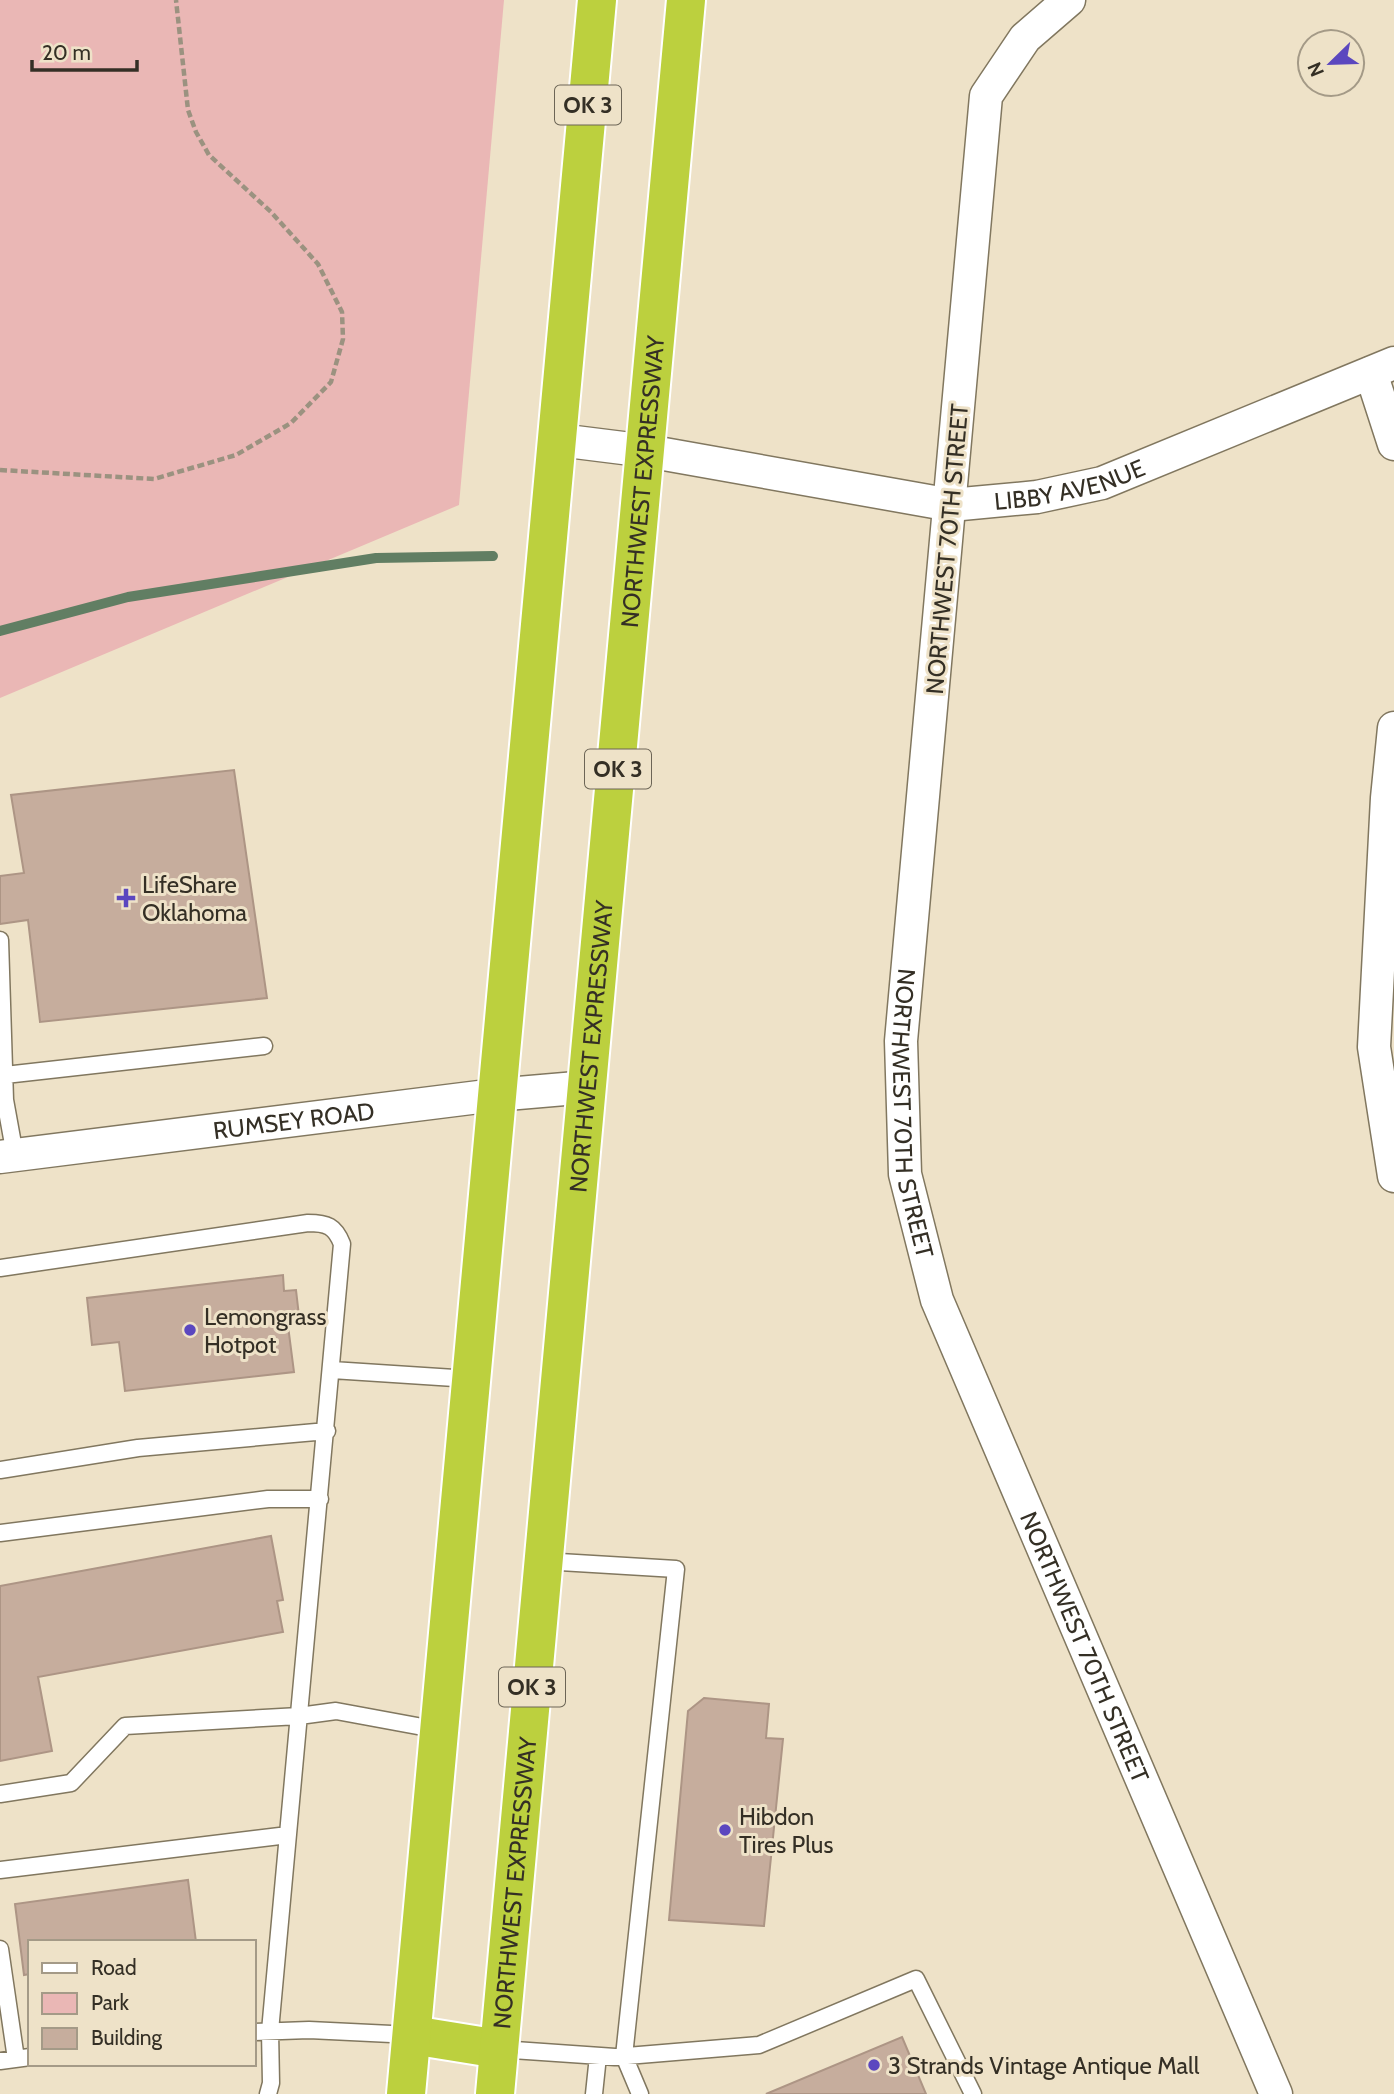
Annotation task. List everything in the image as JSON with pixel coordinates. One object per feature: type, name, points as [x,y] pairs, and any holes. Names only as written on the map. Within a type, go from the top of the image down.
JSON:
[{"type":"highway","name":"OK 3","points":[[407,2094],[495,1096],[559,440],[597,0]]},
{"type":"highway","name":"NORTHWEST EXPRESSWAY","points":[[495,2094],[687,0]]},
{"type":"highway","points":[[412,2035],[499,2049]]},
{"type":"street","name":"NORTHWEST 70TH STREET","points":[[1069,0],[1025,38],[986,96],[901,1041],[905,1174],[937,1300],[1276,2094]]},
{"type":"street","name":"LIBBY AVENUE","points":[[559,440],[647,451],[888,497],[951,505],[1037,497],[1102,483],[1382,368]]},
{"type":"street","points":[[1382,368],[1394,444]]},
{"type":"street","points":[[1394,728],[1374,1047],[1394,1176]]},
{"type":"street","name":"RUMSEY ROAD","points":[[7,1156],[495,1096],[589,1087]]},
{"type":"lane","points":[[0,940],[5,1075],[3,1101],[7,1156]]},
{"type":"lane","points":[[5,1075],[264,1046]]},
{"type":"lane","points":[[0,1268],[324,1223],[336,1230],[342,1244],[288,1835],[262,2032],[271,2083],[268,2094]]},
{"type":"lane","points":[[332,1370],[470,1379]]},
{"type":"lane","points":[[0,1470],[138,1448],[327,1431]]},
{"type":"lane","points":[[0,1533],[268,1499],[320,1499]]},
{"type":"lane","points":[[543,1561],[676,1569],[624,2056],[640,2094]]},
{"type":"lane","points":[[0,1794],[72,1783],[125,1726],[299,1716],[335,1711],[439,1730]]},
{"type":"lane","points":[[0,1870],[288,1835]]},
{"type":"lane","points":[[0,1949],[15,2059]]},
{"type":"lane","points":[[499,2049],[624,2056],[759,2045],[916,1979],[973,2094]]},
{"type":"lane","points":[[262,2032],[412,2035]]},
{"type":"lane","points":[[594,2094],[598,2056]]},
{"type":"path","points":[[0,470],[154,480],[236,455],[291,423],[331,382],[343,340],[342,312],[318,264],[271,212],[209,155],[196,132],[188,110],[176,0]]},
{"type":"green space","points":[[0,0],[504,0],[459,505],[0,698]]},
{"type":"building","name":"LifeShare Oklahoma","points":[[234,770],[267,998],[40,1022],[28,920],[0,924],[0,876],[24,873],[11,795]]},
{"type":"building","name":"Lemongrass Hotpot","points":[[283,1275],[284,1291],[296,1290],[299,1316],[287,1318],[294,1372],[125,1391],[119,1342],[92,1345],[87,1298]]},
{"type":"building","points":[[271,1536],[283,1600],[277,1601],[283,1632],[38,1677],[52,1751],[0,1761],[0,1586]]},
{"type":"building","name":"Hibdon Tires Plus","points":[[704,1698],[769,1704],[766,1738],[783,1739],[764,1926],[669,1920],[688,1711]]},
{"type":"building","points":[[188,1880],[196,1940],[28,1940],[28,1974],[24,1975],[15,1904]]},
{"type":"building","name":"3 Strands Vintage Antique Mall","points":[[902,2037],[926,2094],[766,2094]]},
{"type":"waterway","points":[[0,631],[128,597],[376,558],[493,556]]},
{"type":"place","name":"LifeShare Oklahoma","points":[[126,898]]},
{"type":"place","name":"Lemongrass Hotpot","points":[[190,1330]]},
{"type":"place","name":"Hibdon Tires Plus","points":[[725,1830]]},
{"type":"place","name":"3 Strands Vintage Antique Mall","points":[[874,2065]]}]
